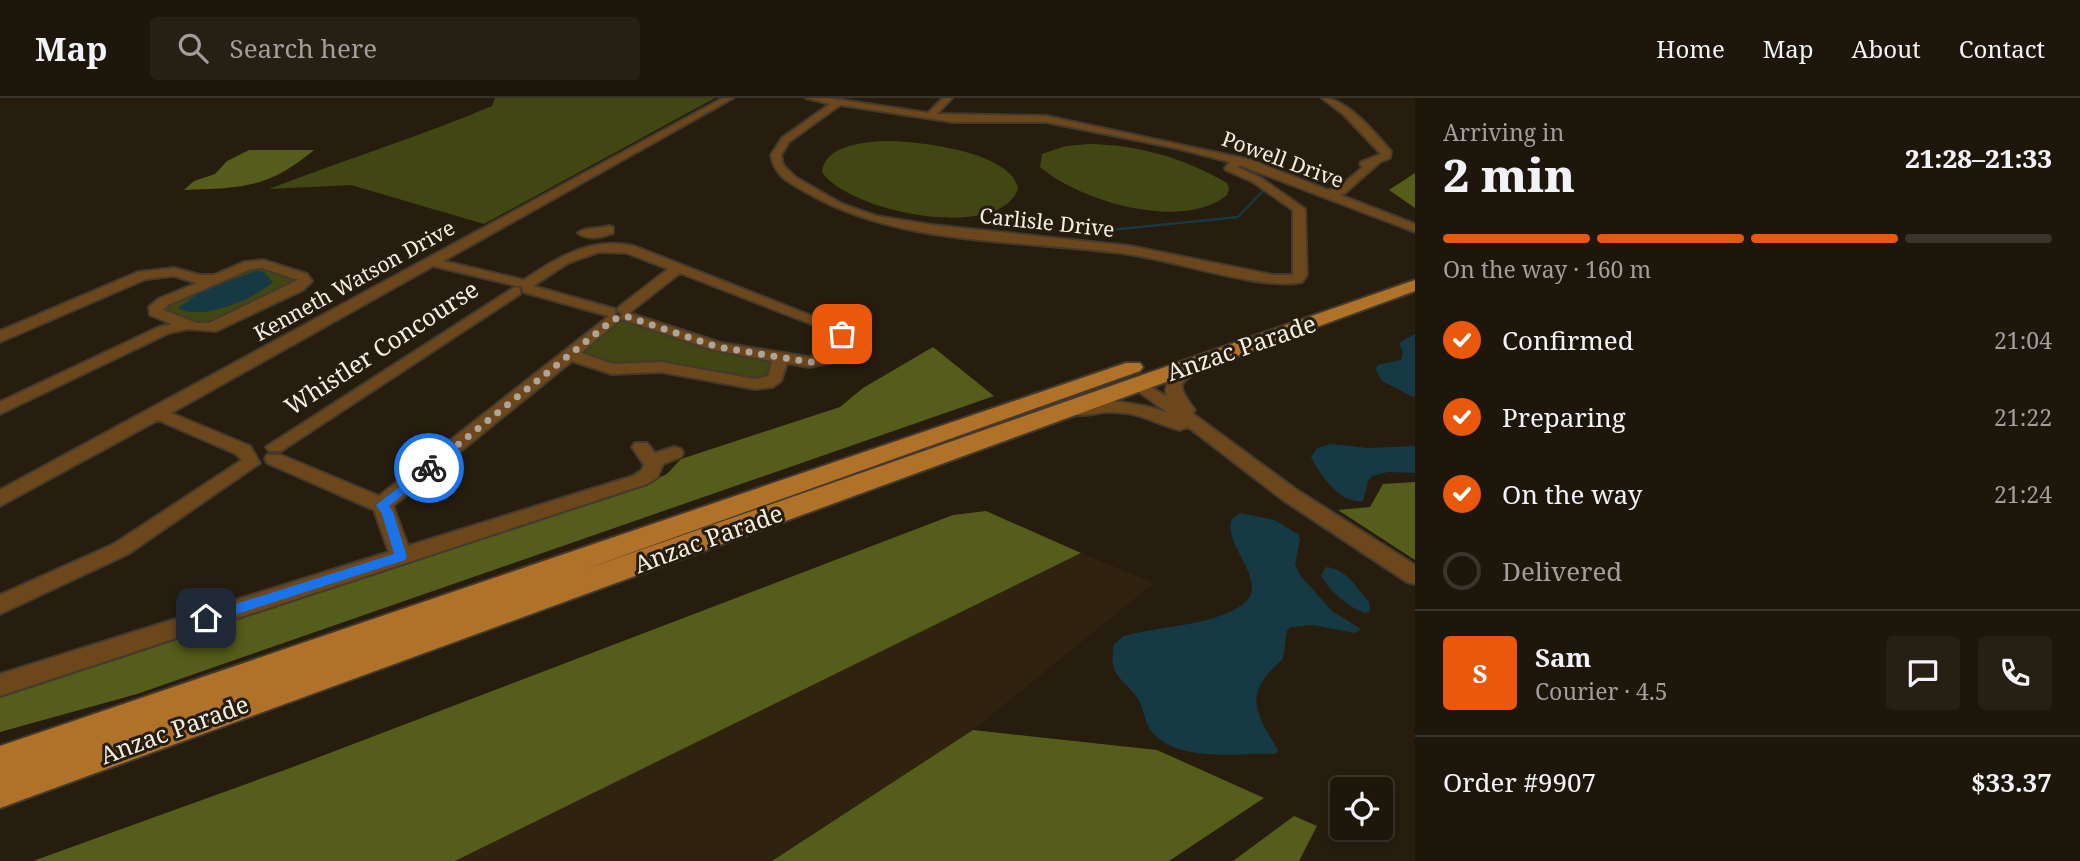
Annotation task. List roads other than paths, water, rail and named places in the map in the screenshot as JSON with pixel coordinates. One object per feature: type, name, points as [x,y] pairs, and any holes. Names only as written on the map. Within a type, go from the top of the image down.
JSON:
[{"type":"main road","name":"Anzac Parade","points":[[0,762],[1126,382],[1415,269]]},
{"type":"main road","name":"Anzac Parade","points":[[0,791],[1057,413],[1126,382],[1199,362],[1415,285]]},
{"type":"street","name":"Kenneth Watson Drive","points":[[0,499],[161,410],[438,264],[729,98]]},
{"type":"street","points":[[810,98],[930,116],[948,98]]},
{"type":"street","points":[[1257,177],[1328,195],[1340,191],[1387,155],[1348,113],[1326,98]]},
{"type":"street","name":"Carlisle Drive","points":[[838,102],[779,147],[776,155],[778,166],[791,179],[838,206],[894,223],[1130,250],[1273,279],[1297,279],[1300,276],[1299,209],[1257,177],[1232,169],[1230,167],[1234,163]]},
{"type":"street","name":"Powell Drive","points":[[930,116],[960,119],[1046,119],[1207,152],[1247,162],[1415,230]]},
{"type":"street","points":[[1207,152],[1234,163],[1247,162]]},
{"type":"street","points":[[1286,186],[1301,183]]},
{"type":"street","name":"Whistler Concourse","points":[[0,605],[112,554],[597,236],[843,335],[844,340],[833,355],[825,360],[812,363],[781,358]]},
{"type":"street","points":[[438,264],[449,270],[619,314],[710,345],[781,358],[775,378],[767,383],[755,384],[662,367],[612,369],[570,355]]},
{"type":"street","points":[[0,409],[168,324],[203,328],[222,325],[304,282],[303,277],[273,267],[249,265],[198,282],[155,308],[156,313],[168,324]]},
{"type":"street","points":[[382,505],[679,267]]},
{"type":"street","points":[[0,337],[143,275],[177,272],[198,282]]},
{"type":"street","points":[[1199,362],[1175,380],[1172,388],[1174,396],[1248,465]]},
{"type":"street","points":[[1126,382],[1415,576]]},
{"type":"street","points":[[1057,413],[1112,406],[1150,411],[1173,420],[1248,465]]},
{"type":"street","points":[[161,410],[243,450],[262,455],[382,505],[387,512],[401,557]]},
{"type":"street","points":[[0,685],[640,480],[653,471],[647,454],[674,453]]},
{"type":"water","points":[[256,271],[264,272],[273,282],[241,301],[227,307],[200,312],[188,312],[178,308],[203,290]]},
{"type":"water","points":[[1415,334],[1415,398],[1382,381],[1375,368],[1380,364],[1401,360],[1403,353],[1399,343]]},
{"type":"water","points":[[1331,444],[1368,448],[1415,446],[1415,473],[1388,472],[1372,476],[1363,501],[1346,498],[1325,480],[1311,457],[1317,448]]},
{"type":"water","points":[[1240,513],[1274,520],[1298,534],[1300,540],[1295,564],[1300,575],[1332,611],[1361,629],[1355,633],[1313,625],[1291,627],[1287,630],[1283,659],[1262,682],[1257,702],[1258,713],[1278,750],[1276,754],[1212,754],[1181,750],[1167,744],[1151,731],[1139,700],[1116,673],[1113,662],[1114,644],[1124,636],[1213,618],[1239,607],[1249,598],[1252,588],[1250,577],[1231,530],[1232,519]]},
{"type":"water","points":[[1326,567],[1340,571],[1350,580],[1369,602],[1370,611],[1359,611],[1334,592],[1321,575]]},
{"type":"waterway","points":[[1100,231],[1238,217],[1263,191]]}]
